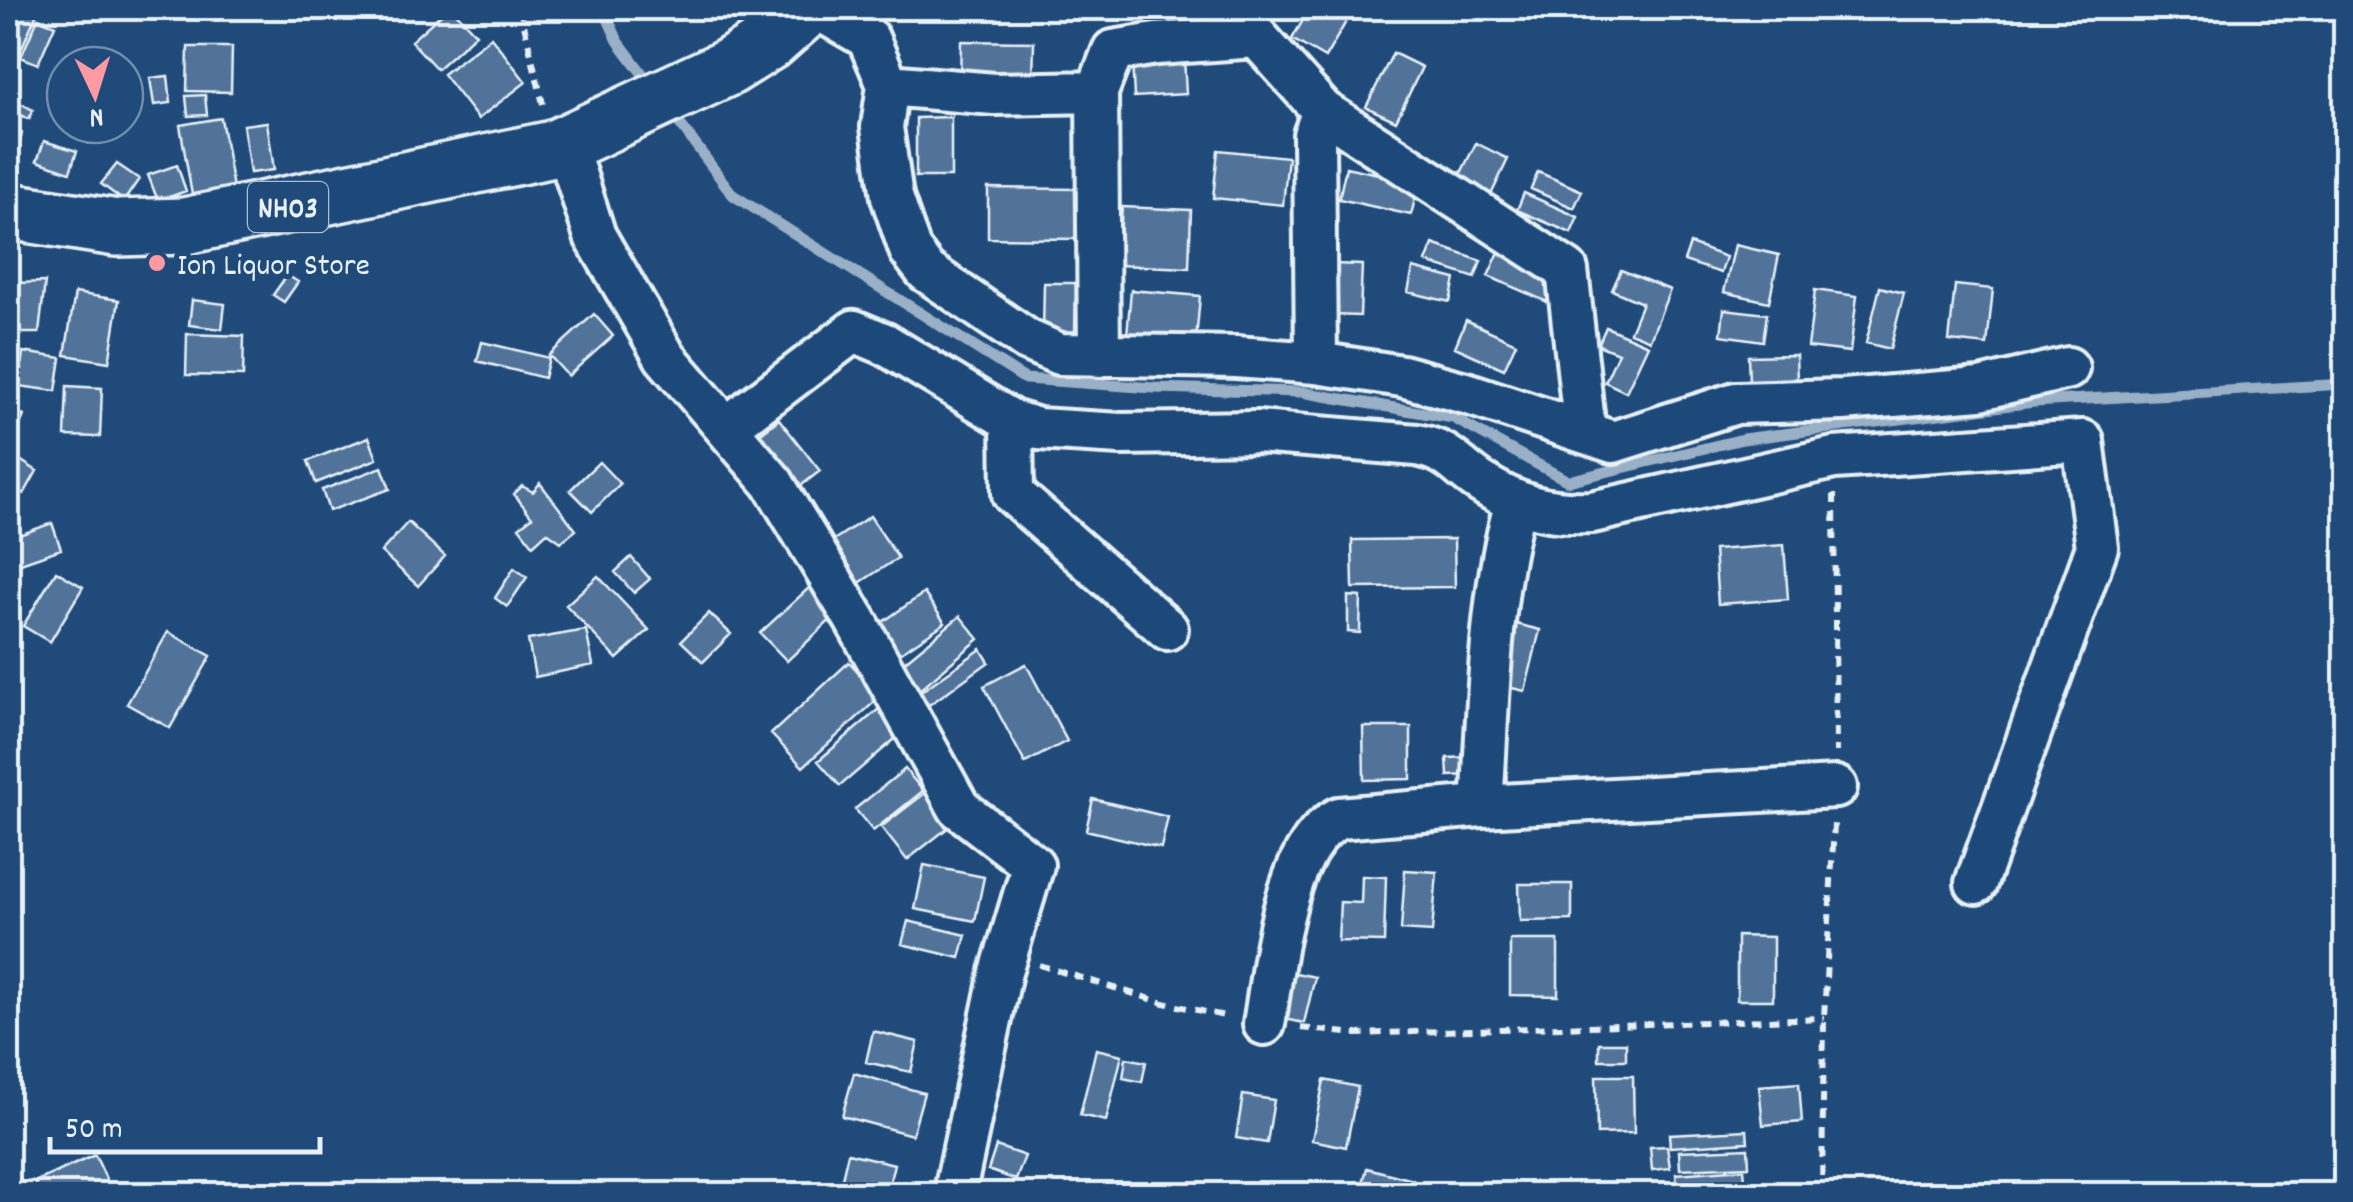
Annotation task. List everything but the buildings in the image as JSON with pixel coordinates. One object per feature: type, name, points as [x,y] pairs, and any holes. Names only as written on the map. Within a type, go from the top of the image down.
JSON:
[{"type":"main road","name":"NH03","points":[[8,211],[117,228],[185,226],[560,147],[729,68],[772,40],[808,8]]},
{"type":"street","points":[[816,8],[868,38],[888,84],[882,127],[892,197],[910,250],[926,270],[1028,340],[1059,354],[1316,363],[1402,376],[1470,394],[1613,442],[1736,402],[1844,400],[1980,389],[2068,368]]},
{"type":"street","points":[[1098,356],[1096,92],[1113,52],[1156,44],[1257,36],[1323,111],[1567,270],[1585,432]]},
{"type":"street","points":[[888,84],[994,94],[1096,92]]},
{"type":"street","points":[[1316,363],[1314,135],[1323,111]]},
{"type":"street","points":[[560,147],[595,236],[665,357],[773,482],[855,619],[959,808],[1034,865],[1006,954],[957,1182]]},
{"type":"street","points":[[726,428],[854,331],[885,344],[1012,421],[1038,429],[1121,434],[1257,432],[1418,445],[1443,451],[1479,480],[1516,502],[1555,514],[1592,512],[1834,458],[2083,441],[2097,547],[1976,883]]},
{"type":"street","points":[[1012,421],[1013,494],[1167,629]]},
{"type":"street","points":[[1482,806],[1495,609],[1505,539],[1516,502]]},
{"type":"street","points":[[1264,1024],[1281,927],[1302,857],[1328,824],[1340,818],[1482,806],[1836,788]]},
{"type":"path","points":[[520,8],[560,147]]},
{"type":"path","points":[[1006,954],[1164,1003],[1264,1024],[1355,1034],[1824,1018]]},
{"type":"path","points":[[1657,1194],[1663,1184],[1696,1194]]},
{"type":"waterway","points":[[603,8],[618,41],[651,85]]},
{"type":"waterway","points":[[671,112],[733,195],[1025,379],[1301,392],[1453,418],[1568,481],[1743,439],[2034,402],[2346,384]]},
{"type":"place","name":"Ion Liquor Store","points":[[157,263]]}]
